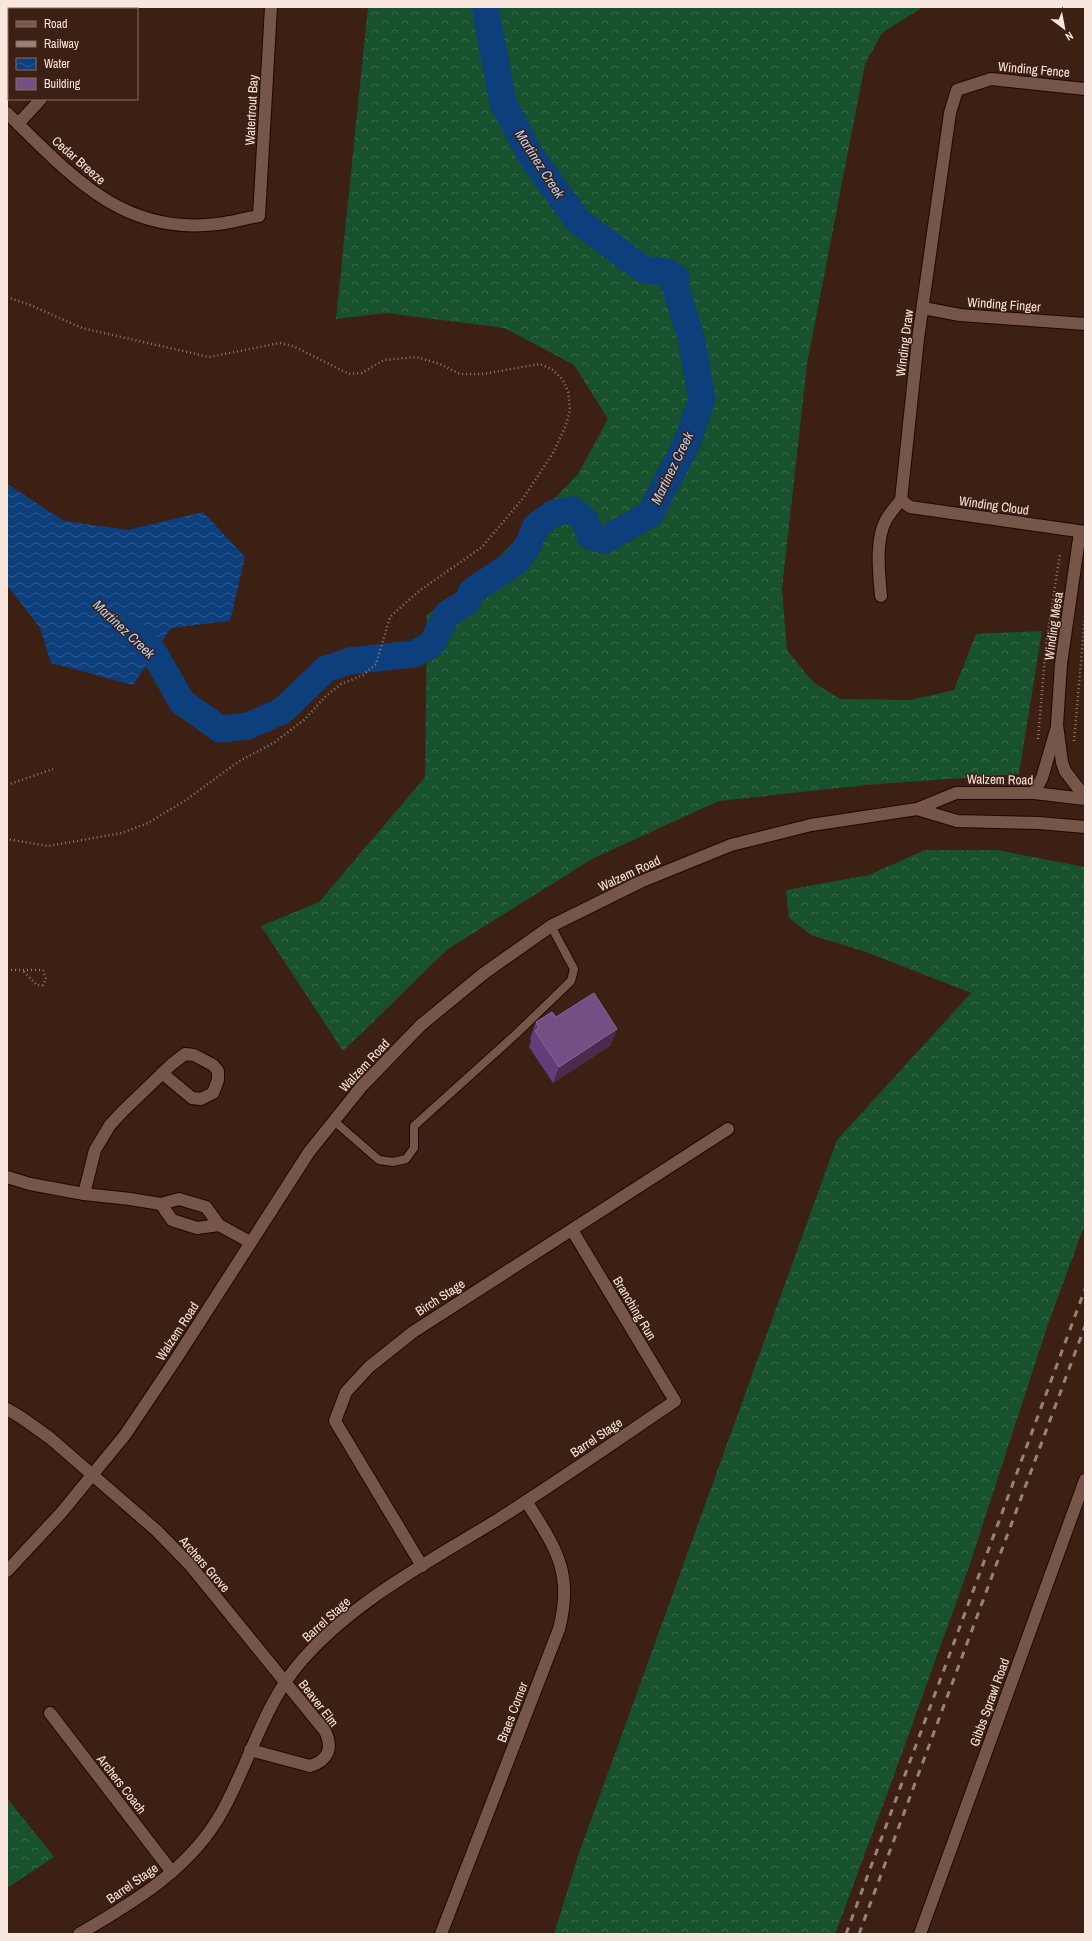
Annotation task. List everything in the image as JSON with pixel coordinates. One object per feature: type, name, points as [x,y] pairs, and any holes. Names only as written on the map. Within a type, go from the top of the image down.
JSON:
[{"type":"street","name":"Watertrout Bay","points":[[258,216],[271,7]]},
{"type":"street","name":"Winding Fence","points":[[957,90],[992,79],[1085,89]]},
{"type":"street","name":"Winding Draw","points":[[901,500],[923,308],[950,113],[957,90]]},
{"type":"street","points":[[18,124],[40,100]]},
{"type":"street","name":"Cedar Breeze","points":[[7,113],[89,190],[116,206],[141,217],[181,225],[216,224],[258,216]]},
{"type":"street","name":"Winding Finger","points":[[923,308],[960,315],[1085,324]]},
{"type":"street","points":[[881,596],[879,555],[882,530],[886,520],[901,500]]},
{"type":"street","name":"Winding Cloud","points":[[901,500],[910,507],[1083,532]]},
{"type":"street","name":"Winding Mesa","points":[[1083,532],[1061,664],[1057,725],[1062,762],[1065,771],[1085,798]]},
{"type":"street","name":"Winding Mesa","points":[[1034,793],[1042,778],[1057,725]]},
{"type":"street","name":"Walzem Road","points":[[7,1571],[61,1513],[124,1434],[176,1359],[309,1152],[362,1086],[421,1025],[483,974],[551,926],[640,882],[731,845],[811,825],[918,809],[956,792],[1034,793],[1085,798]]},
{"type":"street","name":"Walzem Road","points":[[918,809],[957,821],[1039,822],[1085,828]]},
{"type":"street","points":[[84,1194],[95,1150],[110,1125],[162,1073],[185,1054],[194,1055],[213,1065],[218,1072],[218,1080],[213,1093],[201,1098],[192,1098],[162,1073]]},
{"type":"street","name":"Birch Stage","points":[[422,1566],[335,1421],[346,1392],[369,1367],[413,1332],[728,1129]]},
{"type":"street","points":[[7,1177],[30,1184],[84,1194],[161,1204],[179,1199],[206,1207],[219,1225],[250,1242]]},
{"type":"street","points":[[161,1204],[172,1220],[197,1228],[219,1225]]},
{"type":"street","name":"Branching Run","points":[[572,1230],[675,1401]]},
{"type":"street","name":"Barrel Stage","points":[[79,1934],[124,1908],[160,1883],[201,1842],[223,1811],[271,1703],[304,1658],[346,1617],[422,1566],[526,1501],[675,1401]]},
{"type":"street","name":"Archers Grove","points":[[7,1409],[50,1438],[157,1531],[190,1565],[285,1683]]},
{"type":"street","name":"Gibbs Sprawl Road","points":[[920,1934],[1085,1480]]},
{"type":"street","name":"Braes Corner","points":[[441,1934],[564,1610],[565,1592],[562,1568],[557,1552],[526,1501]]},
{"type":"street","name":"Beaver Elm","points":[[250,1750],[310,1766],[318,1763],[330,1749],[330,1741],[325,1731],[285,1683]]},
{"type":"street","name":"Archers Coach","points":[[50,1713],[172,1872]]},
{"type":"lane","points":[[334,1121],[379,1160],[393,1162],[406,1159],[414,1148],[414,1126],[515,1035],[571,981],[574,969],[551,926]]},
{"type":"path","points":[[7,297],[30,305],[82,328],[209,357],[280,343],[293,346],[349,374],[362,373],[384,360],[416,357],[440,364],[460,374],[483,374],[540,364],[553,370],[563,380],[568,392],[570,410],[566,425],[553,453],[524,497],[482,547],[419,591],[390,617],[376,664],[363,675],[341,684],[331,692],[304,720],[275,742],[238,762],[186,800],[148,823],[122,833],[48,846],[7,839]]},
{"type":"path","points":[[1038,746],[1046,645],[1060,554]]},
{"type":"path","points":[[1074,744],[1085,616]]},
{"type":"path","points":[[7,785],[53,770]]},
{"type":"path","points":[[7,970],[22,970],[43,970],[46,979],[43,985],[37,985],[22,970]]},
{"type":"green space","points":[[368,7],[923,7],[882,33],[865,64],[807,364],[782,589],[787,650],[813,682],[840,699],[910,700],[954,690],[976,634],[1042,631],[1019,774],[867,785],[719,801],[594,858],[448,949],[343,1051],[261,926],[319,902],[425,777],[427,615],[482,575],[578,474],[608,419],[574,365],[504,328],[386,313],[336,319]]},
{"type":"green space","points":[[925,850],[997,850],[1085,867],[1085,1224],[1048,1324],[970,1564],[835,1934],[554,1934],[579,1853],[837,1140],[971,993],[866,952],[811,935],[789,918],[786,890],[869,875]]},
{"type":"green space","points":[[7,1798],[54,1857],[7,1888]]},
{"type":"water","points":[[7,484],[64,521],[128,530],[203,512],[245,557],[230,621],[171,628],[133,685],[51,663],[40,628],[7,585]]},
{"type":"building","points":[[594,993],[617,1029],[559,1067],[535,1031],[539,1028],[536,1022],[552,1012],[556,1017]]},
{"type":"waterway","name":"Martinez Creek","points":[[126,628],[154,653],[182,702],[220,729],[248,726],[282,711],[326,669],[350,661],[414,654],[432,644],[447,614],[467,602],[472,591],[517,561],[527,547],[536,526],[554,513],[573,510],[585,520],[590,536],[605,540],[650,514],[687,443],[702,399],[691,337],[675,286],[676,278],[666,272],[644,270],[578,221],[531,156],[503,103],[485,7]]},
{"type":"railway","points":[[846,1934],[1085,1289]]},
{"type":"railway","points":[[859,1934],[1085,1326]]}]
